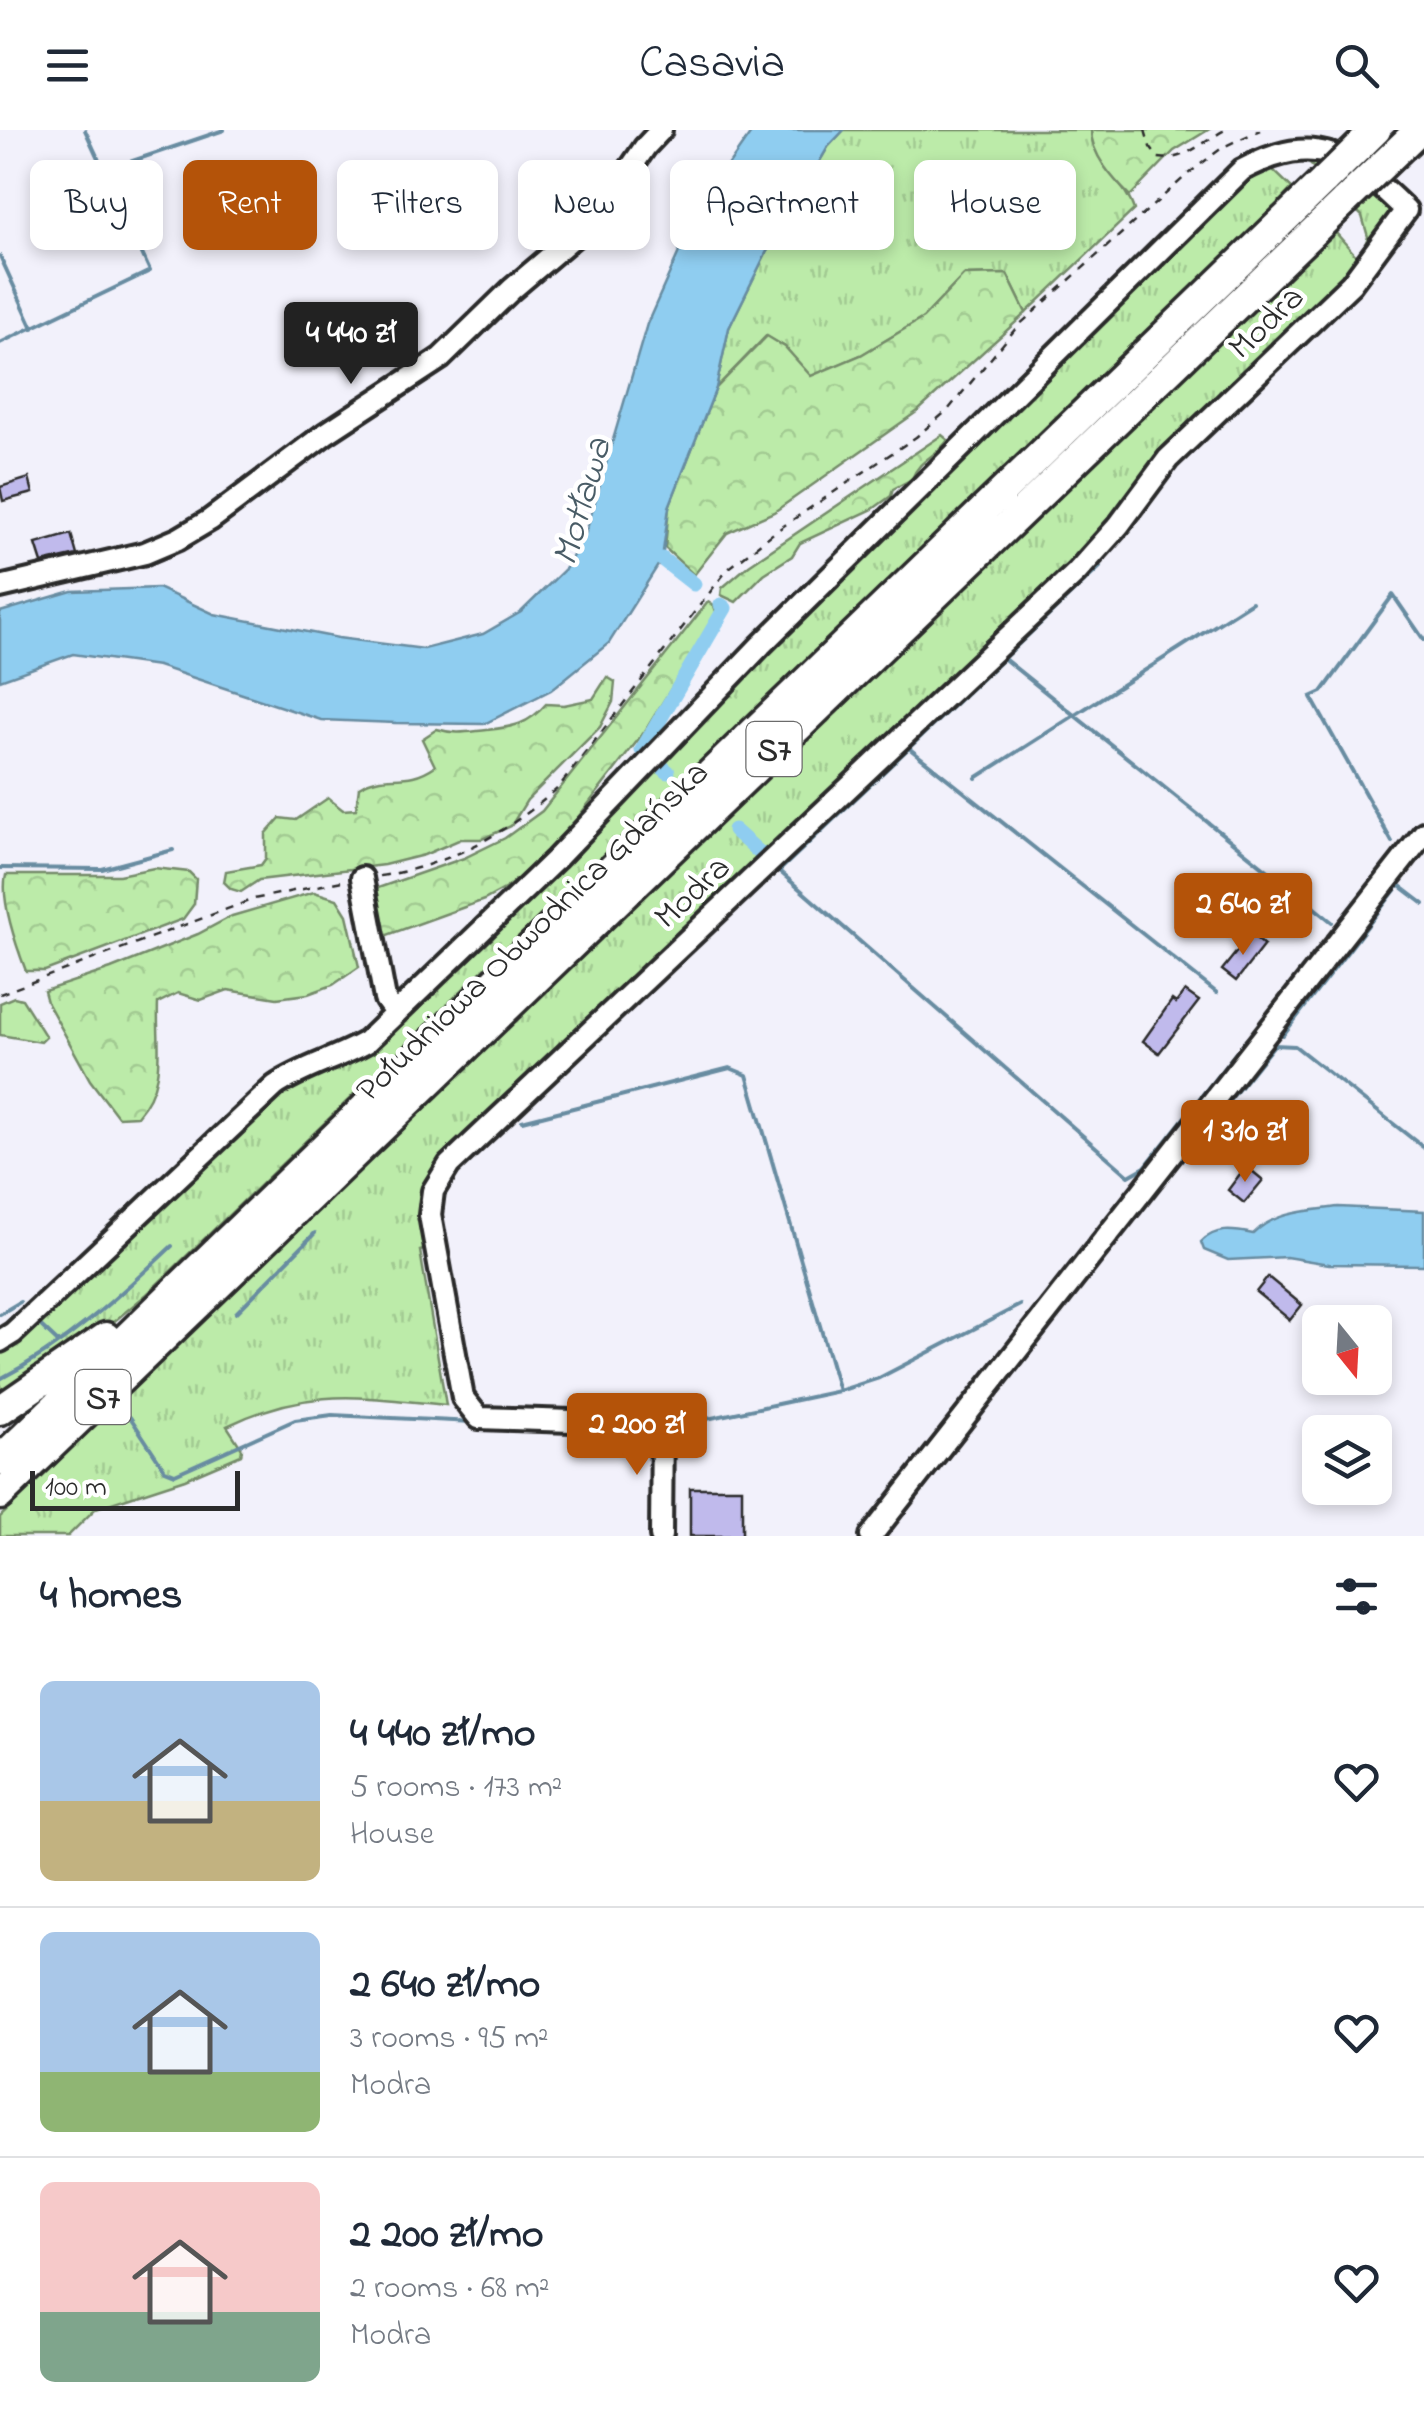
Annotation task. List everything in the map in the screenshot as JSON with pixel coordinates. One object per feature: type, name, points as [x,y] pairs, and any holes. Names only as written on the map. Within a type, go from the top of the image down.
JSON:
[{"type":"highway","name":"Południowa Obwodnica Gdańska","points":[[0,1495],[1000,513],[1376,130]]},
{"type":"highway","name":"Południowa Obwodnica Gdańska","points":[[1000,513],[1419,130]]},
{"type":"highway","name":"Południowa Obwodnica Gdańska","points":[[0,1460],[190,1276],[852,656]]},
{"type":"highway","points":[[0,1410],[89,1351],[151,1298],[190,1276]]},
{"type":"street","points":[[0,587],[145,553],[210,520],[325,434],[441,358],[512,290],[598,217],[645,146],[661,130]]},
{"type":"street","name":"Modra","points":[[0,1341],[274,1086],[296,1072],[344,1055],[366,1042],[556,858],[761,645],[1242,170],[1282,148],[1324,146],[1342,154],[1415,208],[1351,284],[1168,460],[1076,573],[449,1166],[433,1191],[430,1215],[463,1398],[480,1418],[632,1423],[651,1417],[662,1420],[662,1536]]},
{"type":"street","points":[[852,656],[1000,513]]},
{"type":"street","points":[[871,1536],[1424,833]]},
{"type":"street","points":[[362,878],[386,999],[395,1013]]},
{"type":"path","points":[[1145,130],[1150,147],[1158,158],[1166,159],[1180,156],[1225,130]]},
{"type":"path","points":[[0,994],[254,899],[425,866],[486,842],[524,818],[568,776],[728,569],[916,437],[948,410],[1017,327],[1188,174],[1223,147],[1260,130]]},
{"type":"green space","points":[[844,130],[1091,130],[1097,152],[1134,210],[1026,313],[1007,274],[964,275],[923,318],[861,355],[810,377],[785,347],[766,336],[716,388],[729,328],[768,250],[894,250],[894,160],[820,160]]},
{"type":"green space","points":[[1091,130],[1208,130],[1174,151],[1130,196],[1099,157]]},
{"type":"green space","points":[[1295,150],[1362,173],[1394,213],[1370,253],[1082,558],[443,1165],[427,1249],[420,1251],[446,1405],[335,1398],[284,1405],[227,1426],[242,1449],[241,1455],[185,1479],[96,1508],[68,1536],[0,1536],[0,1517],[182,1342],[234,1286],[1275,287],[1336,233],[1359,259],[1368,237],[1362,216],[1307,161],[1297,157],[1269,166],[1292,188],[1244,240],[147,1294],[76,1353],[0,1400],[0,1349],[271,1094],[346,1059],[1246,174]]},
{"type":"green space","points":[[1007,274],[1026,313],[918,411],[774,512],[727,533],[694,575],[665,548],[669,507],[716,388],[767,336],[785,347],[811,376],[861,355],[923,318],[964,275]]},
{"type":"green space","points":[[942,435],[948,440],[943,446],[919,467],[912,479],[893,489],[891,496],[873,509],[800,543],[792,556],[764,574],[736,602],[721,595],[722,588],[749,565]]},
{"type":"green space","points":[[708,602],[717,614],[645,731],[551,852],[506,888],[484,900],[382,937],[371,903],[375,889],[464,858],[505,838],[542,811]]},
{"type":"green space","points":[[607,677],[615,682],[613,702],[600,727],[527,800],[511,826],[482,839],[461,839],[424,855],[384,865],[259,880],[241,892],[224,882],[226,871],[261,865],[266,858],[266,834],[280,818],[296,820],[328,798],[343,810],[356,809],[359,787],[378,780],[414,776],[435,766],[422,739],[437,729],[462,732],[512,726],[526,721],[546,704],[593,699]]},
{"type":"green space","points":[[154,868],[189,872],[196,879],[194,904],[183,919],[45,971],[26,971],[7,910],[6,875],[119,875]]},
{"type":"green space","points":[[314,892],[337,899],[347,915],[359,967],[333,985],[308,994],[277,998],[228,990],[201,1000],[178,993],[158,1003],[158,1062],[153,1089],[137,1116],[118,1117],[90,1080],[44,991],[111,969],[232,916]]},
{"type":"green space","points":[[14,997],[22,999],[46,1037],[41,1042],[0,1035],[0,1003]]},
{"type":"water","points":[[753,130],[844,130],[820,160],[732,160]]},
{"type":"water","points":[[680,250],[768,250],[729,328],[716,388],[669,507],[662,559],[609,643],[551,690],[484,724],[396,723],[321,720],[158,666],[73,654],[0,680],[0,612],[72,591],[158,588],[214,614],[338,638],[424,649],[483,634],[521,612],[566,568],[586,532],[647,324]]},
{"type":"water","points":[[1338,1207],[1424,1211],[1424,1265],[1329,1264],[1286,1257],[1228,1260],[1204,1250],[1201,1242],[1219,1232],[1253,1234],[1282,1216]]},
{"type":"building","points":[[29,478],[33,493],[3,501],[0,487]]},
{"type":"building","points":[[71,534],[77,555],[42,563],[36,544]]},
{"type":"building","points":[[1251,934],[1264,945],[1236,981],[1222,970]]},
{"type":"building","points":[[1185,991],[1199,1001],[1159,1053],[1143,1041],[1172,1000],[1176,1003]]},
{"type":"building","points":[[1246,1166],[1263,1180],[1244,1203],[1228,1190]]},
{"type":"building","points":[[1268,1277],[1302,1305],[1290,1320],[1256,1292]]},
{"type":"building","points":[[690,1488],[742,1488],[742,1536],[690,1536]]},
{"type":"waterway","points":[[0,343],[150,271],[85,130]]},
{"type":"waterway","points":[[136,160],[224,130]]},
{"type":"waterway","points":[[0,256],[33,328]]},
{"type":"waterway","points":[[662,559],[694,584]]},
{"type":"waterway","points":[[1100,567],[779,871],[1129,1176],[1145,1167],[1246,1040]]},
{"type":"waterway","points":[[1392,842],[1311,697],[1322,692],[1393,595],[1424,640]]},
{"type":"waterway","points":[[976,778],[1252,602]]},
{"type":"waterway","points":[[645,753],[642,750],[725,608],[721,605]]},
{"type":"waterway","points":[[1003,658],[1332,922]]},
{"type":"waterway","points":[[910,749],[1217,993]]},
{"type":"waterway","points":[[661,766],[668,772]]},
{"type":"waterway","points":[[734,830],[761,854]]},
{"type":"waterway","points":[[0,868],[102,869],[173,850]]},
{"type":"waterway","points":[[1283,1035],[1399,885],[1424,904]]},
{"type":"waterway","points":[[1061,1310],[1274,1045],[1295,1046],[1424,1148]]},
{"type":"waterway","points":[[522,1121],[730,1068],[747,1075],[839,1391]]},
{"type":"waterway","points":[[236,1313],[315,1233]]},
{"type":"waterway","points":[[0,1379],[69,1335],[172,1246]]},
{"type":"waterway","points":[[0,1314],[20,1302]]},
{"type":"waterway","points":[[674,1426],[839,1391],[879,1378],[1020,1305]]},
{"type":"waterway","points":[[41,1326],[59,1343]]},
{"type":"waterway","points":[[130,1417],[165,1470],[175,1474],[295,1420],[332,1415],[473,1422]]},
{"type":"water label","name":"Motława","points":[[580,501]]}]
